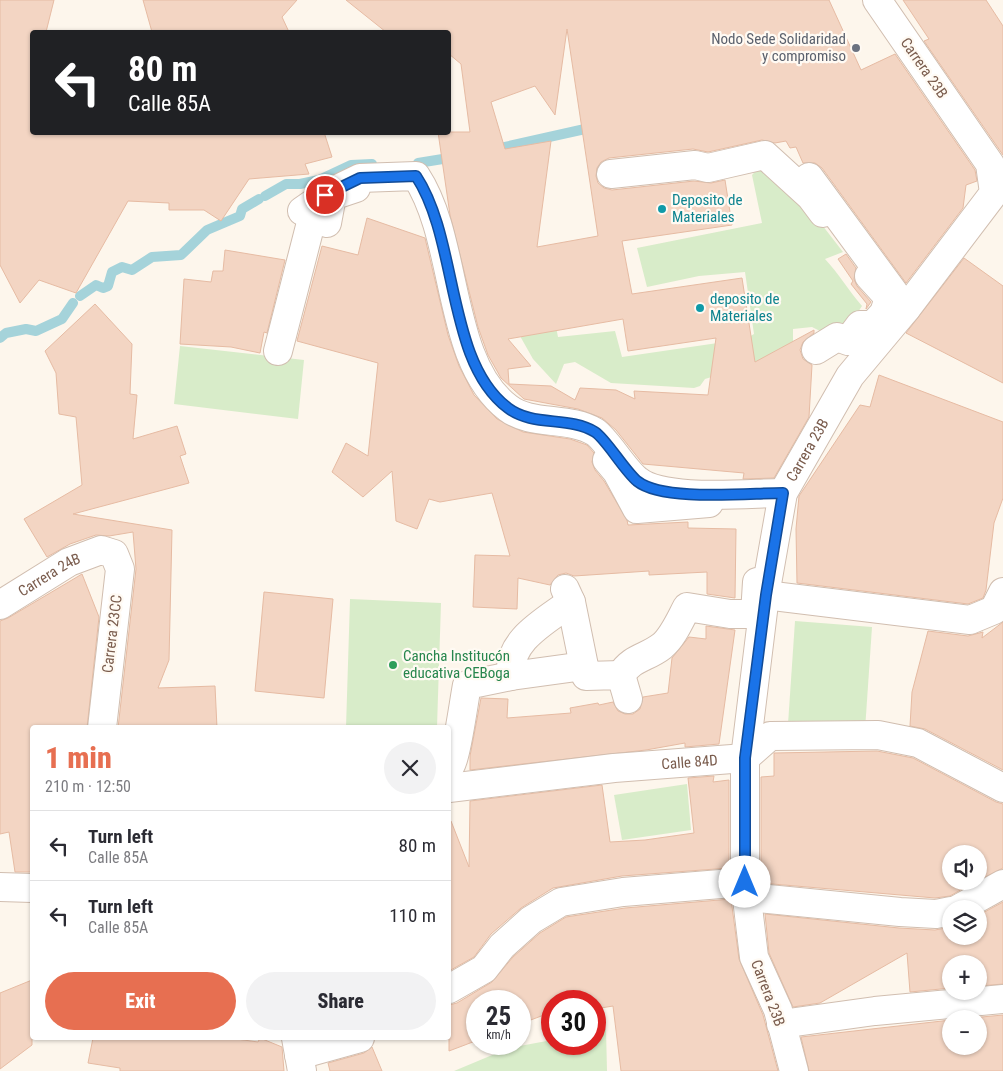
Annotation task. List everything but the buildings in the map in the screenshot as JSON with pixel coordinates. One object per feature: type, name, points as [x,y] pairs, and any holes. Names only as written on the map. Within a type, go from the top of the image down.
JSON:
[{"type":"street","name":"Carrera 23B","points":[[794,1071],[778,1010],[754,957],[746,889],[745,758],[766,595],[783,493],[850,376],[999,194],[990,164],[882,2]]},
{"type":"street","points":[[611,174],[695,165],[708,168],[766,155],[811,197],[866,272],[889,298],[884,313],[873,325],[860,325],[848,341],[837,337],[816,350]]},
{"type":"street","points":[[278,351],[310,211],[360,178],[416,176],[427,192],[443,243],[465,339],[487,388],[509,409],[536,419],[573,423],[596,433],[638,481],[661,491],[689,494],[783,493]]},
{"type":"street","points":[[809,177],[906,309]]},
{"type":"street","points":[[310,211],[327,223],[332,196],[364,185],[391,181],[411,186],[429,214],[432,237],[459,343],[479,396],[491,409],[522,422],[586,436],[617,472],[637,509],[740,501],[767,504],[766,545],[757,582],[755,614],[730,614],[687,607],[674,631],[661,646],[627,665],[625,688],[586,676],[568,595],[523,638],[510,664],[511,676]]},
{"type":"street","name":"Carrera 24B","points":[[0,605],[70,562],[101,550]]},
{"type":"street","name":"Carrera 23CC","points":[[101,550],[114,554],[120,569],[102,725]]},
{"type":"street","points":[[766,595],[970,620],[994,610],[1003,592]]},
{"type":"street","points":[[451,764],[456,753],[460,716],[467,685],[511,676],[584,666]]},
{"type":"street","points":[[745,758],[770,736],[878,735],[918,743],[1003,788]]},
{"type":"street","name":"Calle 84D","points":[[451,788],[614,768],[745,758]]},
{"type":"street","points":[[974,900],[1003,884]]},
{"type":"street","points":[[0,887],[30,888]]},
{"type":"street","points":[[451,988],[484,968],[502,946],[531,920],[561,902],[623,892],[746,889],[909,913],[942,913]]},
{"type":"street","points":[[781,1024],[875,1011],[1003,999]]},
{"type":"street","points":[[299,1054],[352,1040]]},
{"type":"green space","points":[[764,162],[819,221],[843,252],[825,259],[862,306],[848,327],[826,334],[812,327],[793,329],[793,340],[797,351],[705,379],[700,386],[694,388],[611,383],[575,362],[564,364],[556,384],[533,359],[520,336],[552,306],[558,337],[615,331],[622,357],[745,339],[754,334],[745,272],[699,276],[647,287],[637,248],[762,223],[752,175]]},
{"type":"green space","points":[[180,346],[304,360],[298,419],[174,404]]},
{"type":"green space","name":"Cancha Institucón educativa CEBoga","points":[[350,599],[441,603],[437,725],[346,725]]},
{"type":"green space","points":[[795,621],[872,627],[865,730],[788,724]]},
{"type":"green space","points":[[687,784],[691,830],[622,840],[614,795]]},
{"type":"green space","points":[[606,1029],[607,1071],[454,1071],[492,1055],[531,1055],[531,1044],[541,1042],[541,1055],[606,1055]]},
{"type":"waterway","points":[[491,150],[585,129],[593,124]]},
{"type":"waterway","points":[[418,163],[455,157]]},
{"type":"waterway","points":[[265,196],[286,184],[300,184],[319,180],[351,165],[372,164]]},
{"type":"waterway","points":[[80,296],[96,285],[103,288],[108,286],[112,272],[122,267],[132,270],[152,257],[181,255],[207,230],[240,216],[242,209],[259,199]]},
{"type":"waterway","points":[[0,338],[6,333],[26,329],[36,331],[62,319],[73,303]]},
{"type":"place","name":"Nodo Sede Solidaridad y compromiso","points":[[856,48]]},
{"type":"place","name":"Deposito de Materiales","points":[[662,209]]},
{"type":"place","name":"deposito de Materiales","points":[[700,308]]},
{"type":"place","name":"Cancha Institucón educativa CEBoga","points":[[393,665]]},
{"type":"route","points":[[325,195],[360,178],[394,175],[416,176],[427,192],[443,243],[465,339],[487,388],[509,409],[536,419],[573,423],[596,433],[638,481],[661,491],[689,494],[783,493],[766,595],[745,758],[745,882]]}]
